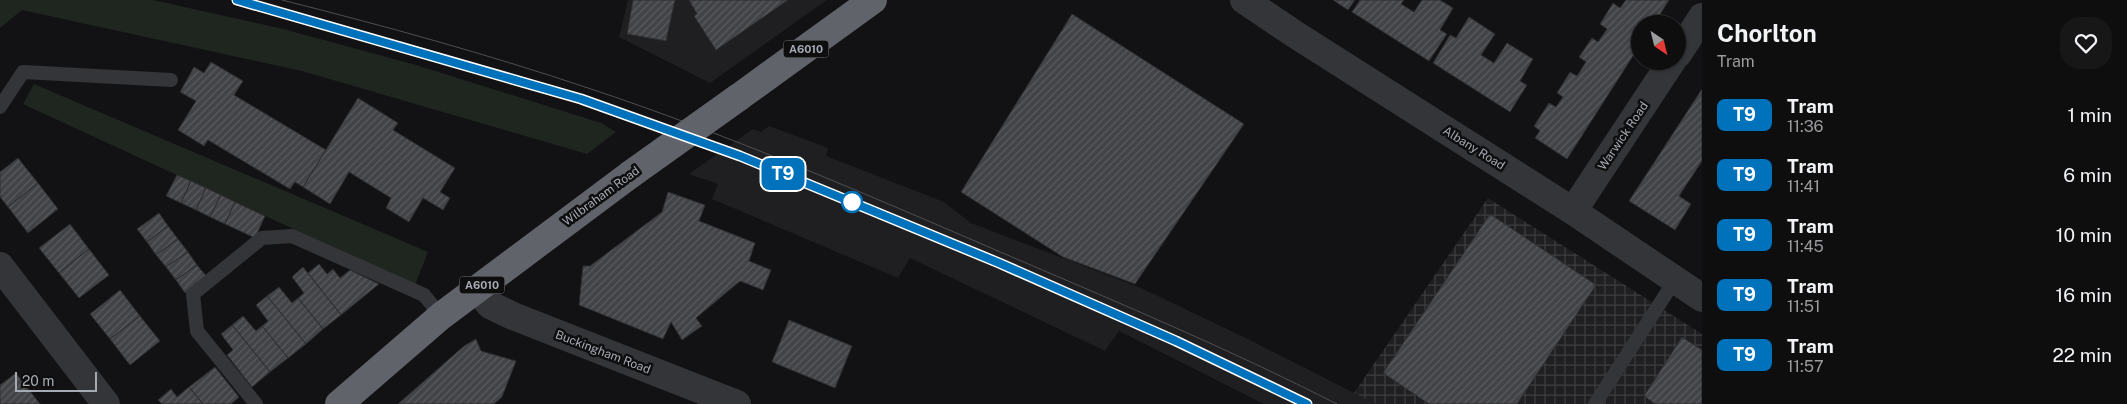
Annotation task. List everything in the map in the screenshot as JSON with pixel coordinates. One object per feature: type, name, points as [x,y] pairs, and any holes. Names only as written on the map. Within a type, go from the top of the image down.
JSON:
[{"type":"highway","name":"Wilbraham Road","points":[[339,404],[441,316],[631,174],[872,0]]},
{"type":"street","name":"Albany Road","points":[[1244,0],[1573,211],[1702,298]]},
{"type":"street","points":[[1686,42],[1702,17]]},
{"type":"street","name":"Warwick Road","points":[[1573,211],[1666,70]]},
{"type":"street","points":[[0,266],[106,404]]},
{"type":"street","name":"Buckingham Road","points":[[477,289],[490,305],[512,316],[737,404]]},
{"type":"lane","points":[[0,107],[23,72],[171,80]]},
{"type":"lane","points":[[256,404],[197,332],[193,294],[262,238],[292,236],[424,295],[441,316]]},
{"type":"lane","points":[[1595,404],[1675,280]]},
{"type":"shaded area","points":[[0,0],[153,0],[283,29],[416,65],[601,123],[616,132],[587,154],[302,71],[22,10],[0,28]]},
{"type":"shaded area","points":[[628,0],[827,0],[710,83],[619,37]]},
{"type":"shaded area","points":[[34,84],[428,252],[415,285],[23,104]]},
{"type":"shaded area","points":[[769,126],[828,148],[826,156],[944,202],[971,223],[1141,288],[1248,339],[1376,404],[1264,404],[1119,331],[1105,351],[910,258],[898,278],[712,199],[718,184],[689,174],[753,129],[761,132]]},
{"type":"shaded area","points":[[1488,198],[1702,334],[1702,404],[1376,404],[1354,393]]},
{"type":"building","points":[[633,0],[675,0],[666,41],[627,34]]},
{"type":"building","points":[[689,0],[788,0],[716,50],[694,16],[697,14]]},
{"type":"building","points":[[1333,0],[1355,0],[1348,10]]},
{"type":"building","points":[[1360,0],[1404,0],[1401,4],[1414,12],[1422,0],[1440,0],[1453,8],[1440,30],[1447,34],[1429,61],[1352,12]]},
{"type":"building","points":[[1626,0],[1669,0],[1660,15],[1631,15],[1631,59],[1567,159],[1535,138],[1540,131],[1534,126],[1549,103],[1556,107],[1563,97],[1557,93],[1570,72],[1577,76],[1586,62],[1579,57],[1592,38],[1598,42],[1607,29],[1600,24],[1613,3],[1620,8]]},
{"type":"building","points":[[1072,14],[1244,124],[1135,284],[1063,257],[961,192]]},
{"type":"building","points":[[1469,17],[1495,34],[1481,55],[1494,63],[1507,43],[1533,59],[1520,81],[1527,85],[1510,112],[1433,63],[1450,35],[1456,38]]},
{"type":"building","points":[[211,62],[243,81],[234,95],[326,150],[303,187],[295,182],[290,189],[208,140],[204,146],[178,130],[196,101],[180,92],[194,67],[204,73]]},
{"type":"building","points":[[1702,89],[1702,161],[1679,196],[1691,204],[1675,230],[1629,201]]},
{"type":"building","points":[[358,98],[398,123],[393,130],[455,168],[440,192],[450,198],[443,210],[423,198],[409,222],[386,208],[391,198],[349,172],[330,204],[303,187]]},
{"type":"building","points":[[18,158],[38,183],[8,207],[0,197],[0,172]]},
{"type":"building","points":[[177,175],[191,181],[181,203],[166,196]]},
{"type":"building","points":[[191,181],[206,188],[196,210],[181,203]]},
{"type":"building","points":[[38,183],[58,209],[28,233],[8,207]]},
{"type":"building","points":[[206,188],[221,195],[210,217],[196,210]]},
{"type":"building","points":[[668,192],[705,205],[699,221],[755,243],[749,261],[771,270],[763,290],[740,281],[696,318],[702,326],[682,340],[671,322],[663,339],[579,305],[583,266],[590,266],[662,212]]},
{"type":"building","points":[[221,195],[235,202],[225,224],[210,217]]},
{"type":"building","points":[[235,202],[265,216],[255,238],[225,224]]},
{"type":"building","points":[[159,213],[168,226],[147,242],[137,229]]},
{"type":"building","points":[[1490,214],[1596,285],[1517,404],[1429,404],[1383,373]]},
{"type":"building","points":[[70,224],[89,249],[59,273],[39,248]]},
{"type":"building","points":[[168,226],[178,239],[156,255],[147,242]]},
{"type":"building","points":[[178,239],[188,252],[166,267],[156,255]]},
{"type":"building","points":[[89,249],[109,275],[79,298],[59,273]]},
{"type":"building","points":[[188,252],[197,265],[176,280],[166,267]]},
{"type":"building","points":[[319,264],[327,274],[333,269],[340,278],[350,270],[379,284],[341,315],[308,273]]},
{"type":"building","points":[[197,265],[207,277],[185,293],[176,280]]},
{"type":"building","points":[[303,267],[341,315],[323,329],[298,298],[304,293],[292,277]]},
{"type":"building","points":[[279,287],[292,303],[298,298],[323,329],[306,344],[267,296]]},
{"type":"building","points":[[120,290],[140,316],[110,339],[90,314]]},
{"type":"building","points":[[267,296],[306,344],[288,358],[262,326],[268,321],[256,305]]},
{"type":"building","points":[[140,316],[160,341],[130,365],[110,339]]},
{"type":"building","points":[[243,316],[256,331],[262,326],[288,358],[270,372],[232,325]]},
{"type":"building","points":[[789,320],[852,346],[835,388],[772,362]]},
{"type":"building","points":[[232,325],[270,372],[252,387],[227,355],[233,350],[221,334]]},
{"type":"building","points":[[1682,337],[1702,350],[1702,404],[1655,404],[1644,396]]},
{"type":"building","points":[[476,339],[481,351],[516,361],[502,397],[494,404],[398,404],[464,346]]},
{"type":"building","points":[[215,367],[239,397],[231,404],[203,404],[189,387]]},
{"type":"building","points":[[16,373],[40,404],[0,404],[0,385]]},
{"type":"building","points":[[189,387],[203,404],[162,404],[158,400],[171,389],[177,397]]},
{"type":"tram line","points":[[237,0],[581,99],[740,156],[983,256],[1176,341],[1307,404]]},
{"type":"tram line","name":"T9","points":[[237,0],[581,99],[740,156],[999,263],[1176,341],[1307,404]]},
{"type":"tram line","points":[[282,0],[474,52],[588,88],[694,125],[850,188],[1131,308],[1255,364],[1337,404]]}]
